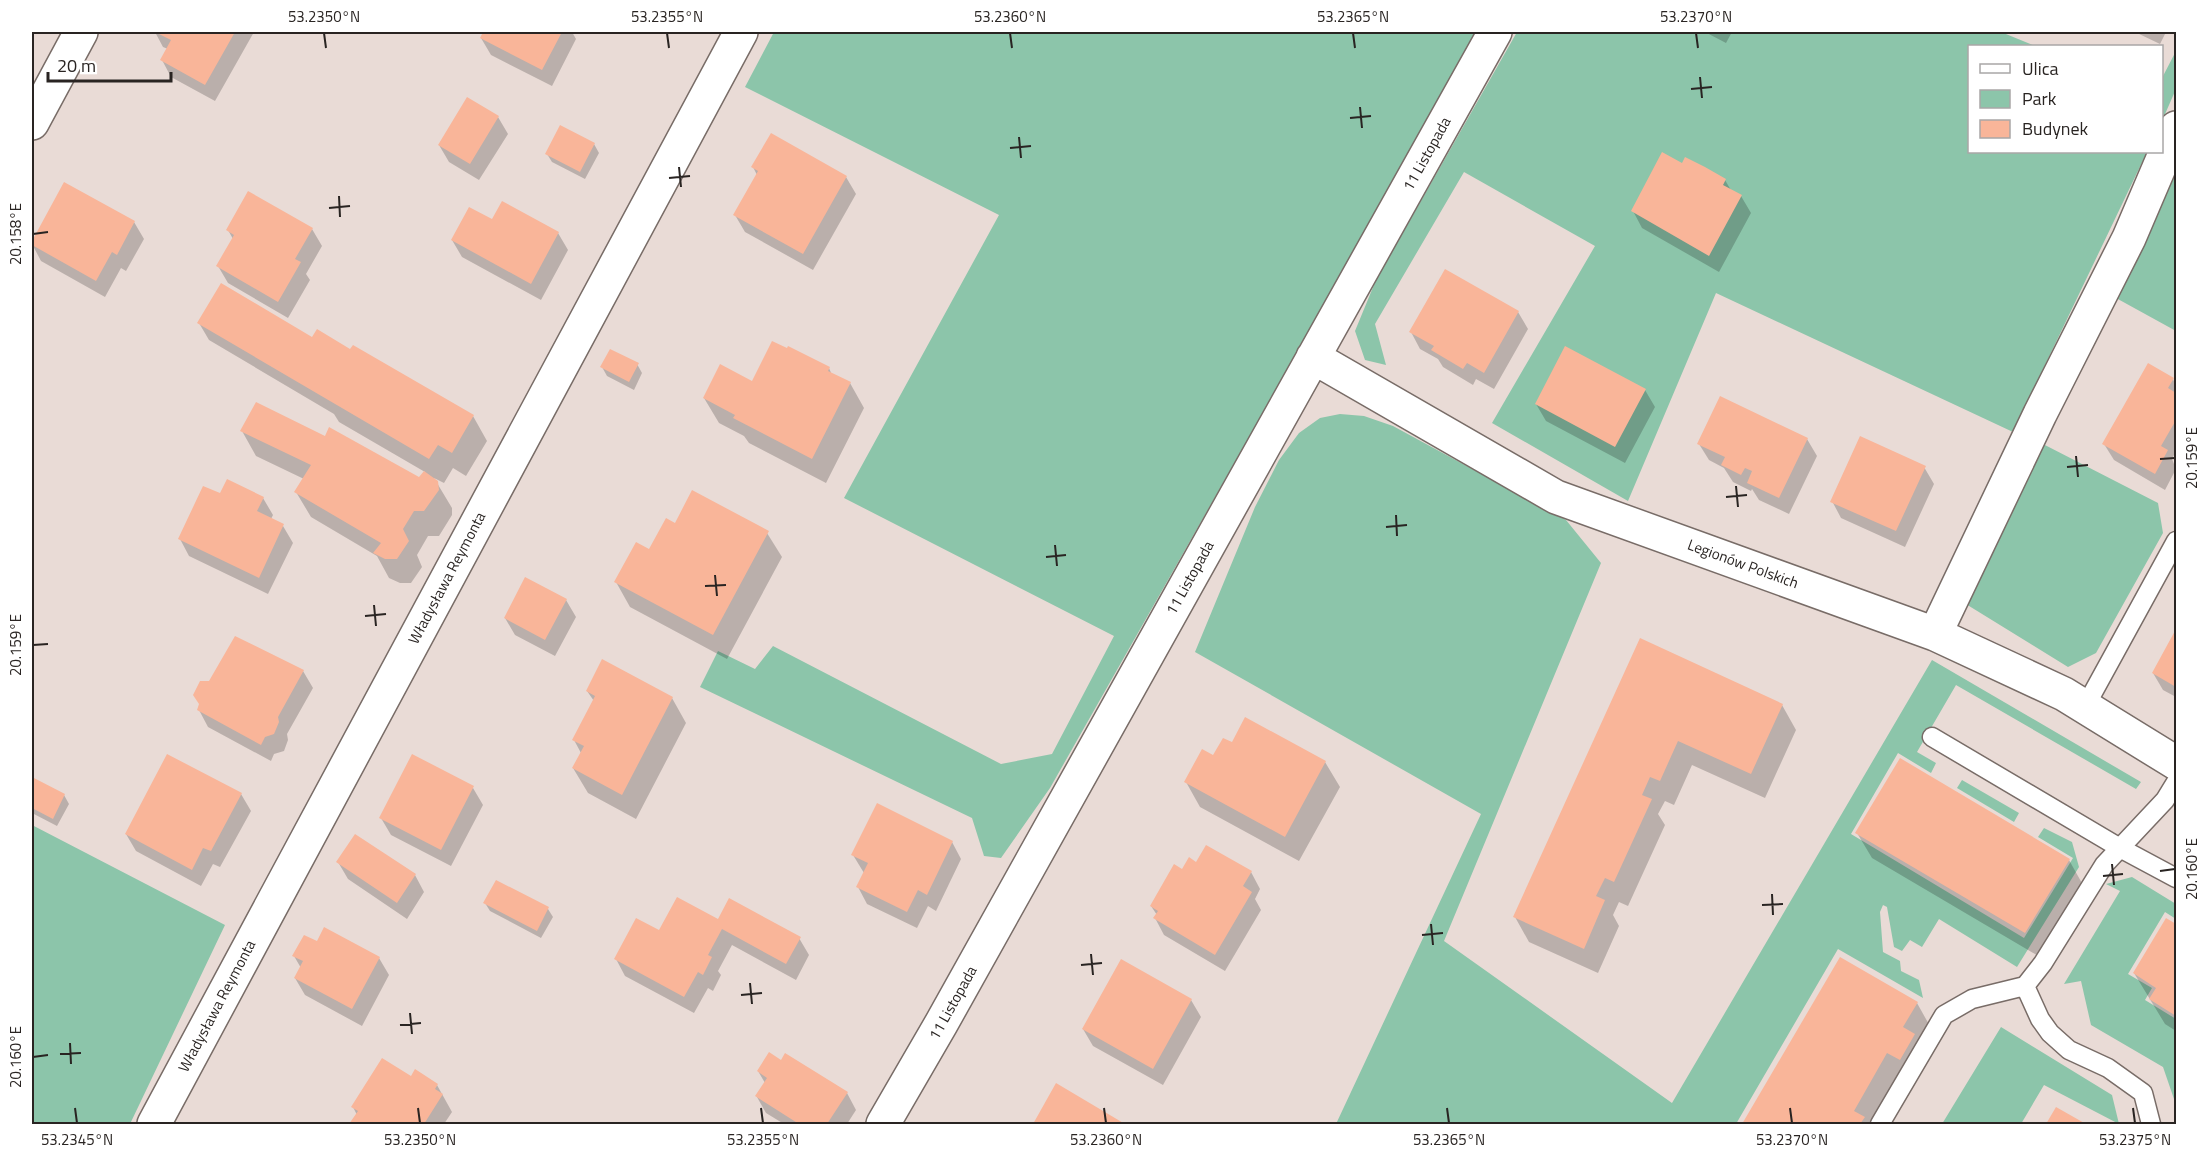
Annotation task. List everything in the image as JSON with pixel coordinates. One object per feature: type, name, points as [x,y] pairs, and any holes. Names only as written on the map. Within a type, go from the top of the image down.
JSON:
[{"type":"street","points":[[32,123],[81,32]]},
{"type":"street","name":"Władysława Reymonta","points":[[154,1125],[741,32]]},
{"type":"street","name":"11 Listopada","points":[[883,1125],[1495,32]]},
{"type":"street","points":[[1935,634],[2040,414],[2129,238],[2176,128]]},
{"type":"street","name":"Legionów Polskich","points":[[1313,357],[1556,497],[1935,634],[2064,694],[2176,763]]},
{"type":"lane","points":[[2085,707],[2176,541]]},
{"type":"lane","points":[[1932,737],[2120,848],[2176,878]]},
{"type":"lane","points":[[1880,1125],[1944,1015],[1972,999],[2025,986],[2043,963],[2104,865],[2165,800],[2176,782]]},
{"type":"lane","points":[[2025,986],[2040,1019],[2050,1033],[2069,1050],[2108,1068],[2143,1093],[2151,1125]]},
{"type":"green space","points":[[774,32],[1476,32],[1362,238],[1050,788],[1001,858],[984,856],[972,818],[700,687],[718,651],[755,669],[773,646],[1001,764],[1052,754],[1114,636],[844,498],[999,215],[745,87]]},
{"type":"green space","points":[[1517,32],[2001,32],[2033,45],[1968,45],[1968,153],[2147,153],[2013,432],[1716,293],[1628,501],[1492,423],[1595,246],[1464,172],[1375,324],[1386,365],[1365,360],[1355,331],[1376,280]]},
{"type":"green space","points":[[2176,51],[2176,89],[2163,119],[2163,76]]},
{"type":"green space","points":[[2176,162],[2176,331],[2116,298]]},
{"type":"green space","points":[[1340,414],[1364,416],[1393,426],[1566,520],[1601,563],[1444,941],[1672,1103],[1932,660],[2141,782],[2136,789],[1956,685],[1917,752],[1936,763],[1931,773],[1898,753],[1851,834],[2024,938],[2073,858],[2038,837],[2044,828],[2072,842],[2079,867],[2017,967],[1939,919],[1922,947],[1910,940],[1902,951],[1894,947],[1887,907],[1883,905],[1880,912],[1883,952],[1900,961],[1901,971],[1919,980],[1923,998],[1838,949],[1736,1124],[1336,1124],[1481,814],[1195,652],[1255,507],[1279,460],[1299,433],[1320,418]]},
{"type":"green space","points":[[2041,443],[2158,503],[2163,533],[2096,653],[2068,667],[1961,601]]},
{"type":"green space","points":[[1962,780],[2019,813],[2014,822],[1957,788]]},
{"type":"green space","points":[[32,825],[225,925],[130,1124],[32,1124]]},
{"type":"green space","points":[[2132,877],[2176,904],[2176,919],[2165,912],[2128,974],[2152,988],[2145,1000],[2176,1019],[2176,1098],[2174,1099],[2163,1067],[2091,1025],[2081,981],[2064,984],[2120,891],[2106,884]]},
{"type":"green space","points":[[2001,1027],[2112,1095],[2119,1124],[2044,1085],[2021,1124],[1942,1124]]},
{"type":"building","points":[[155,32],[235,32],[205,85],[160,60],[171,40]]},
{"type":"building","points":[[483,32],[562,32],[542,70],[480,38]]},
{"type":"building","points":[[467,97],[499,116],[470,164],[438,145]]},
{"type":"building","points":[[560,125],[595,143],[580,172],[545,154]]},
{"type":"building","points":[[771,133],[847,176],[803,254],[733,215],[758,171],[751,167]]},
{"type":"building","points":[[1662,152],[1682,163],[1685,157],[1705,167],[1726,179],[1723,185],[1742,195],[1709,256],[1631,211]]},
{"type":"building","points":[[64,182],[135,221],[117,255],[112,252],[96,281],[32,245],[32,241]]},
{"type":"building","points":[[248,191],[313,228],[295,259],[301,262],[278,302],[216,266],[234,235],[226,230]]},
{"type":"building","points":[[502,201],[559,232],[531,284],[451,240],[469,207],[492,219]]},
{"type":"building","points":[[1445,269],[1519,311],[1484,373],[1467,363],[1463,369],[1431,350],[1434,346],[1409,332]]},
{"type":"building","points":[[221,283],[312,337],[317,329],[350,349],[353,345],[474,415],[452,453],[438,445],[429,459],[197,323]]},
{"type":"building","points":[[772,341],[787,348],[788,346],[830,367],[828,371],[851,382],[812,459],[733,418],[735,415],[703,398],[720,364],[752,381]]},
{"type":"building","points":[[1565,346],[1646,389],[1615,447],[1535,404]]},
{"type":"building","points":[[610,349],[639,363],[629,382],[600,367]]},
{"type":"building","points":[[2148,363],[2174,378],[2168,388],[2176,393],[2176,420],[2161,446],[2168,450],[2155,474],[2102,444]]},
{"type":"building","points":[[1720,396],[1808,438],[1779,498],[1747,483],[1752,471],[1745,468],[1741,475],[1721,465],[1725,457],[1697,444]]},
{"type":"building","points":[[256,402],[325,436],[329,427],[419,477],[424,471],[438,481],[439,490],[424,511],[414,511],[403,529],[409,541],[397,559],[385,559],[373,553],[381,543],[294,492],[311,465],[240,431]]},
{"type":"building","points":[[1860,436],[1926,466],[1896,531],[1830,502]]},
{"type":"building","points":[[227,479],[264,497],[257,511],[284,524],[259,578],[178,539],[203,486],[220,493]]},
{"type":"building","points":[[692,490],[769,531],[713,635],[614,582],[636,542],[649,549],[666,518],[675,523]]},
{"type":"building","points":[[525,577],[567,599],[545,640],[504,618]]},
{"type":"building","points":[[2176,629],[2176,687],[2152,673]]},
{"type":"building","points":[[235,636],[304,670],[278,717],[279,722],[274,734],[265,737],[261,745],[197,710],[199,704],[193,695],[200,681],[209,681]]},
{"type":"building","points":[[1640,638],[1783,704],[1751,774],[1678,741],[1660,781],[1650,777],[1642,795],[1652,799],[1614,882],[1605,878],[1596,896],[1605,900],[1584,949],[1513,917]]},
{"type":"building","points":[[602,659],[673,697],[622,795],[572,768],[584,746],[572,740],[595,696],[586,691]]},
{"type":"building","points":[[1245,717],[1326,761],[1285,837],[1184,782],[1202,749],[1213,755],[1223,738],[1232,742]]},
{"type":"building","points":[[167,754],[242,793],[211,851],[203,848],[192,870],[125,834]]},
{"type":"building","points":[[412,754],[474,786],[441,850],[379,818]]},
{"type":"building","points":[[1900,758],[2070,859],[2025,933],[1855,833]]},
{"type":"building","points":[[32,777],[65,794],[53,819],[32,808]]},
{"type":"building","points":[[877,803],[953,841],[927,895],[918,890],[907,912],[856,887],[868,863],[851,855]]},
{"type":"building","points":[[355,834],[416,874],[397,903],[336,862]]},
{"type":"building","points":[[1206,845],[1252,871],[1243,886],[1252,892],[1215,955],[1153,918],[1158,911],[1150,906],[1174,864],[1182,869],[1189,857],[1196,862]]},
{"type":"building","points":[[496,880],[549,907],[537,931],[483,903]]},
{"type":"building","points":[[677,897],[718,919],[729,898],[801,937],[786,964],[722,929],[708,955],[712,957],[703,975],[698,972],[684,997],[614,959],[636,918],[659,930]]},
{"type":"building","points":[[2166,918],[2176,924],[2176,1016],[2149,999],[2156,988],[2133,973]]},
{"type":"building","points":[[324,927],[380,957],[352,1009],[294,978],[303,961],[292,956],[304,935],[317,941]]},
{"type":"building","points":[[1840,957],[1918,1002],[1903,1027],[1915,1034],[1900,1060],[1887,1053],[1854,1111],[1865,1117],[1860,1124],[1742,1124]]},
{"type":"building","points":[[1121,959],[1192,999],[1153,1069],[1082,1029]]},
{"type":"building","points":[[769,1052],[781,1060],[785,1053],[848,1092],[827,1124],[799,1124],[755,1096],[767,1078],[757,1071]]},
{"type":"building","points":[[382,1058],[411,1076],[415,1069],[438,1084],[435,1089],[443,1094],[424,1124],[349,1124],[358,1111],[351,1107]]},
{"type":"building","points":[[1056,1083],[1125,1124],[1033,1124]]},
{"type":"building","points":[[2056,1107],[2086,1124],[2046,1124]]}]
